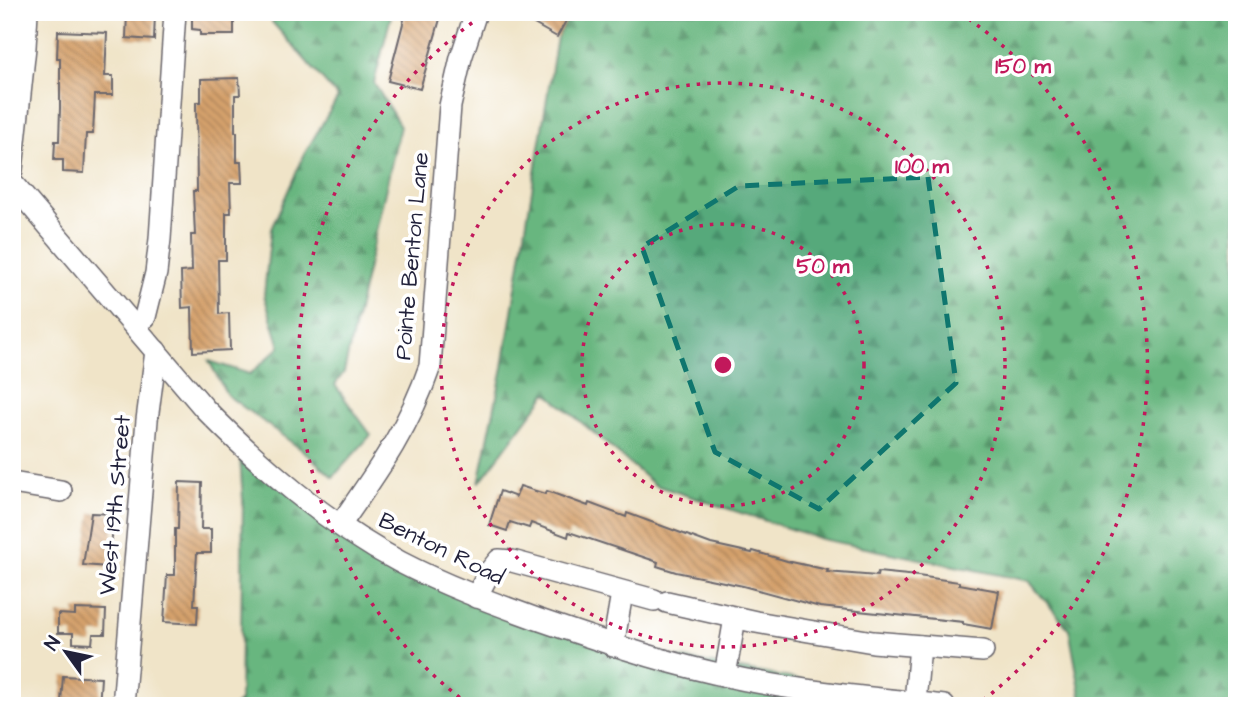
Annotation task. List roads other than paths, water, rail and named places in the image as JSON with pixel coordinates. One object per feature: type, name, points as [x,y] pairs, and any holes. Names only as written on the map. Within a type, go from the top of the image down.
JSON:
[{"type":"street","points":[[12,170],[27,12]]},
{"type":"street","points":[[145,317],[156,273],[160,239],[175,12]]},
{"type":"street","name":"Pointe Benton Lane","points":[[340,525],[395,446],[420,397],[430,366],[450,106],[461,58],[476,12]]},
{"type":"street","name":"Benton Road","points":[[12,183],[205,409],[239,444],[279,480],[340,525],[399,562],[475,597],[613,646],[725,675],[814,691],[944,706]]},
{"type":"street","name":"West 19th Street","points":[[123,706],[147,420],[156,351]]},
{"type":"street","points":[[12,483],[61,491]]},
{"type":"street","points":[[475,597],[489,571],[499,560],[512,561],[622,593],[735,618],[873,642],[983,651]]},
{"type":"street","points":[[613,646],[622,593]]},
{"type":"street","points":[[725,675],[735,618]]},
{"type":"street","points":[[915,702],[920,646]]}]
